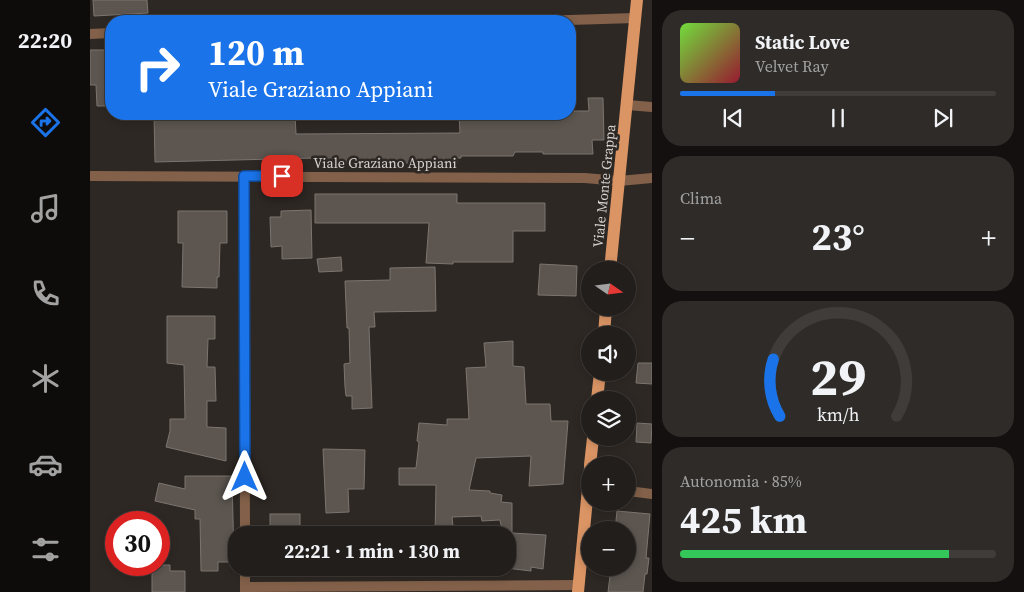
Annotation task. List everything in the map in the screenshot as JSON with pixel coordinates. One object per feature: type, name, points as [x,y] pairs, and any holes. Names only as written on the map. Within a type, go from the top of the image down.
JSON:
[{"type":"main road","name":"Viale Monte Grappa","points":[[611,261],[637,0]]},
{"type":"main road","points":[[578,589],[586,511]]},
{"type":"street","points":[[576,20],[636,18]]},
{"type":"street","points":[[90,34],[105,33]]},
{"type":"street","points":[[627,105],[652,107]]},
{"type":"street","name":"Viale Graziano Appiani","points":[[90,176],[585,178],[619,181],[652,178]]},
{"type":"street","points":[[244,176],[245,526]]},
{"type":"street","points":[[636,492],[652,494]]},
{"type":"street","points":[[245,576],[245,590],[578,589]]},
{"type":"building","points":[[93,0],[147,0],[148,13],[94,16]]},
{"type":"building","points":[[90,50],[105,50],[105,106],[97,106],[96,85],[90,85]]},
{"type":"building","points":[[588,98],[603,98],[604,140],[592,140],[593,154],[515,152],[513,156],[461,156],[461,158],[457,158],[457,163],[316,163],[316,158],[155,162],[154,120],[295,120],[296,134],[460,133],[459,120],[576,120],[576,111],[589,111]]},
{"type":"building","points":[[315,194],[457,194],[457,203],[545,203],[545,231],[513,231],[513,262],[426,263],[429,223],[315,223]]},
{"type":"building","points":[[311,210],[312,258],[282,259],[282,246],[271,247],[270,217],[281,217],[281,211]]},
{"type":"building","points":[[178,211],[227,211],[227,243],[220,243],[217,288],[182,287],[183,243],[178,243]]},
{"type":"building","points":[[341,257],[342,271],[319,272],[317,259]]},
{"type":"building","points":[[540,264],[577,266],[576,296],[538,295]]},
{"type":"building","points":[[435,267],[436,311],[374,312],[375,327],[369,327],[372,408],[352,409],[352,396],[346,396],[345,387],[344,364],[350,363],[345,281],[390,280],[390,268]]},
{"type":"building","points":[[167,316],[215,316],[215,339],[208,339],[207,367],[215,367],[216,401],[207,401],[207,427],[226,428],[226,461],[166,447],[170,431],[170,419],[185,419],[184,365],[167,363]]},
{"type":"building","points":[[513,341],[513,366],[524,367],[526,404],[550,404],[551,421],[568,421],[563,484],[529,486],[531,456],[476,458],[469,490],[490,491],[490,493],[502,495],[501,502],[512,503],[512,526],[501,526],[500,520],[482,521],[481,516],[452,517],[453,526],[435,526],[436,485],[399,485],[399,468],[416,468],[419,423],[447,425],[447,419],[469,419],[466,368],[486,367],[484,343]]},
{"type":"building","points":[[638,363],[652,363],[652,384],[636,383]]},
{"type":"building","points":[[637,423],[652,424],[651,443],[636,442]]},
{"type":"building","points":[[323,449],[365,450],[364,489],[348,489],[349,512],[326,513]]},
{"type":"building","points":[[185,476],[232,476],[233,526],[228,526],[228,562],[218,562],[218,571],[201,571],[200,519],[195,519],[195,510],[155,501],[159,483],[185,489]]},
{"type":"building","points":[[617,511],[650,514],[646,558],[649,558],[643,592],[608,592],[610,576],[636,576],[636,521],[616,521]]},
{"type":"building","points":[[270,514],[300,514],[300,526],[270,526]]},
{"type":"building","points":[[516,533],[546,535],[543,569],[531,567],[531,571],[516,569]]},
{"type":"building","points":[[170,571],[185,571],[185,592],[152,592],[152,576],[170,576]]},
{"type":"route","points":[[245,477],[244,176],[282,176]]}]
